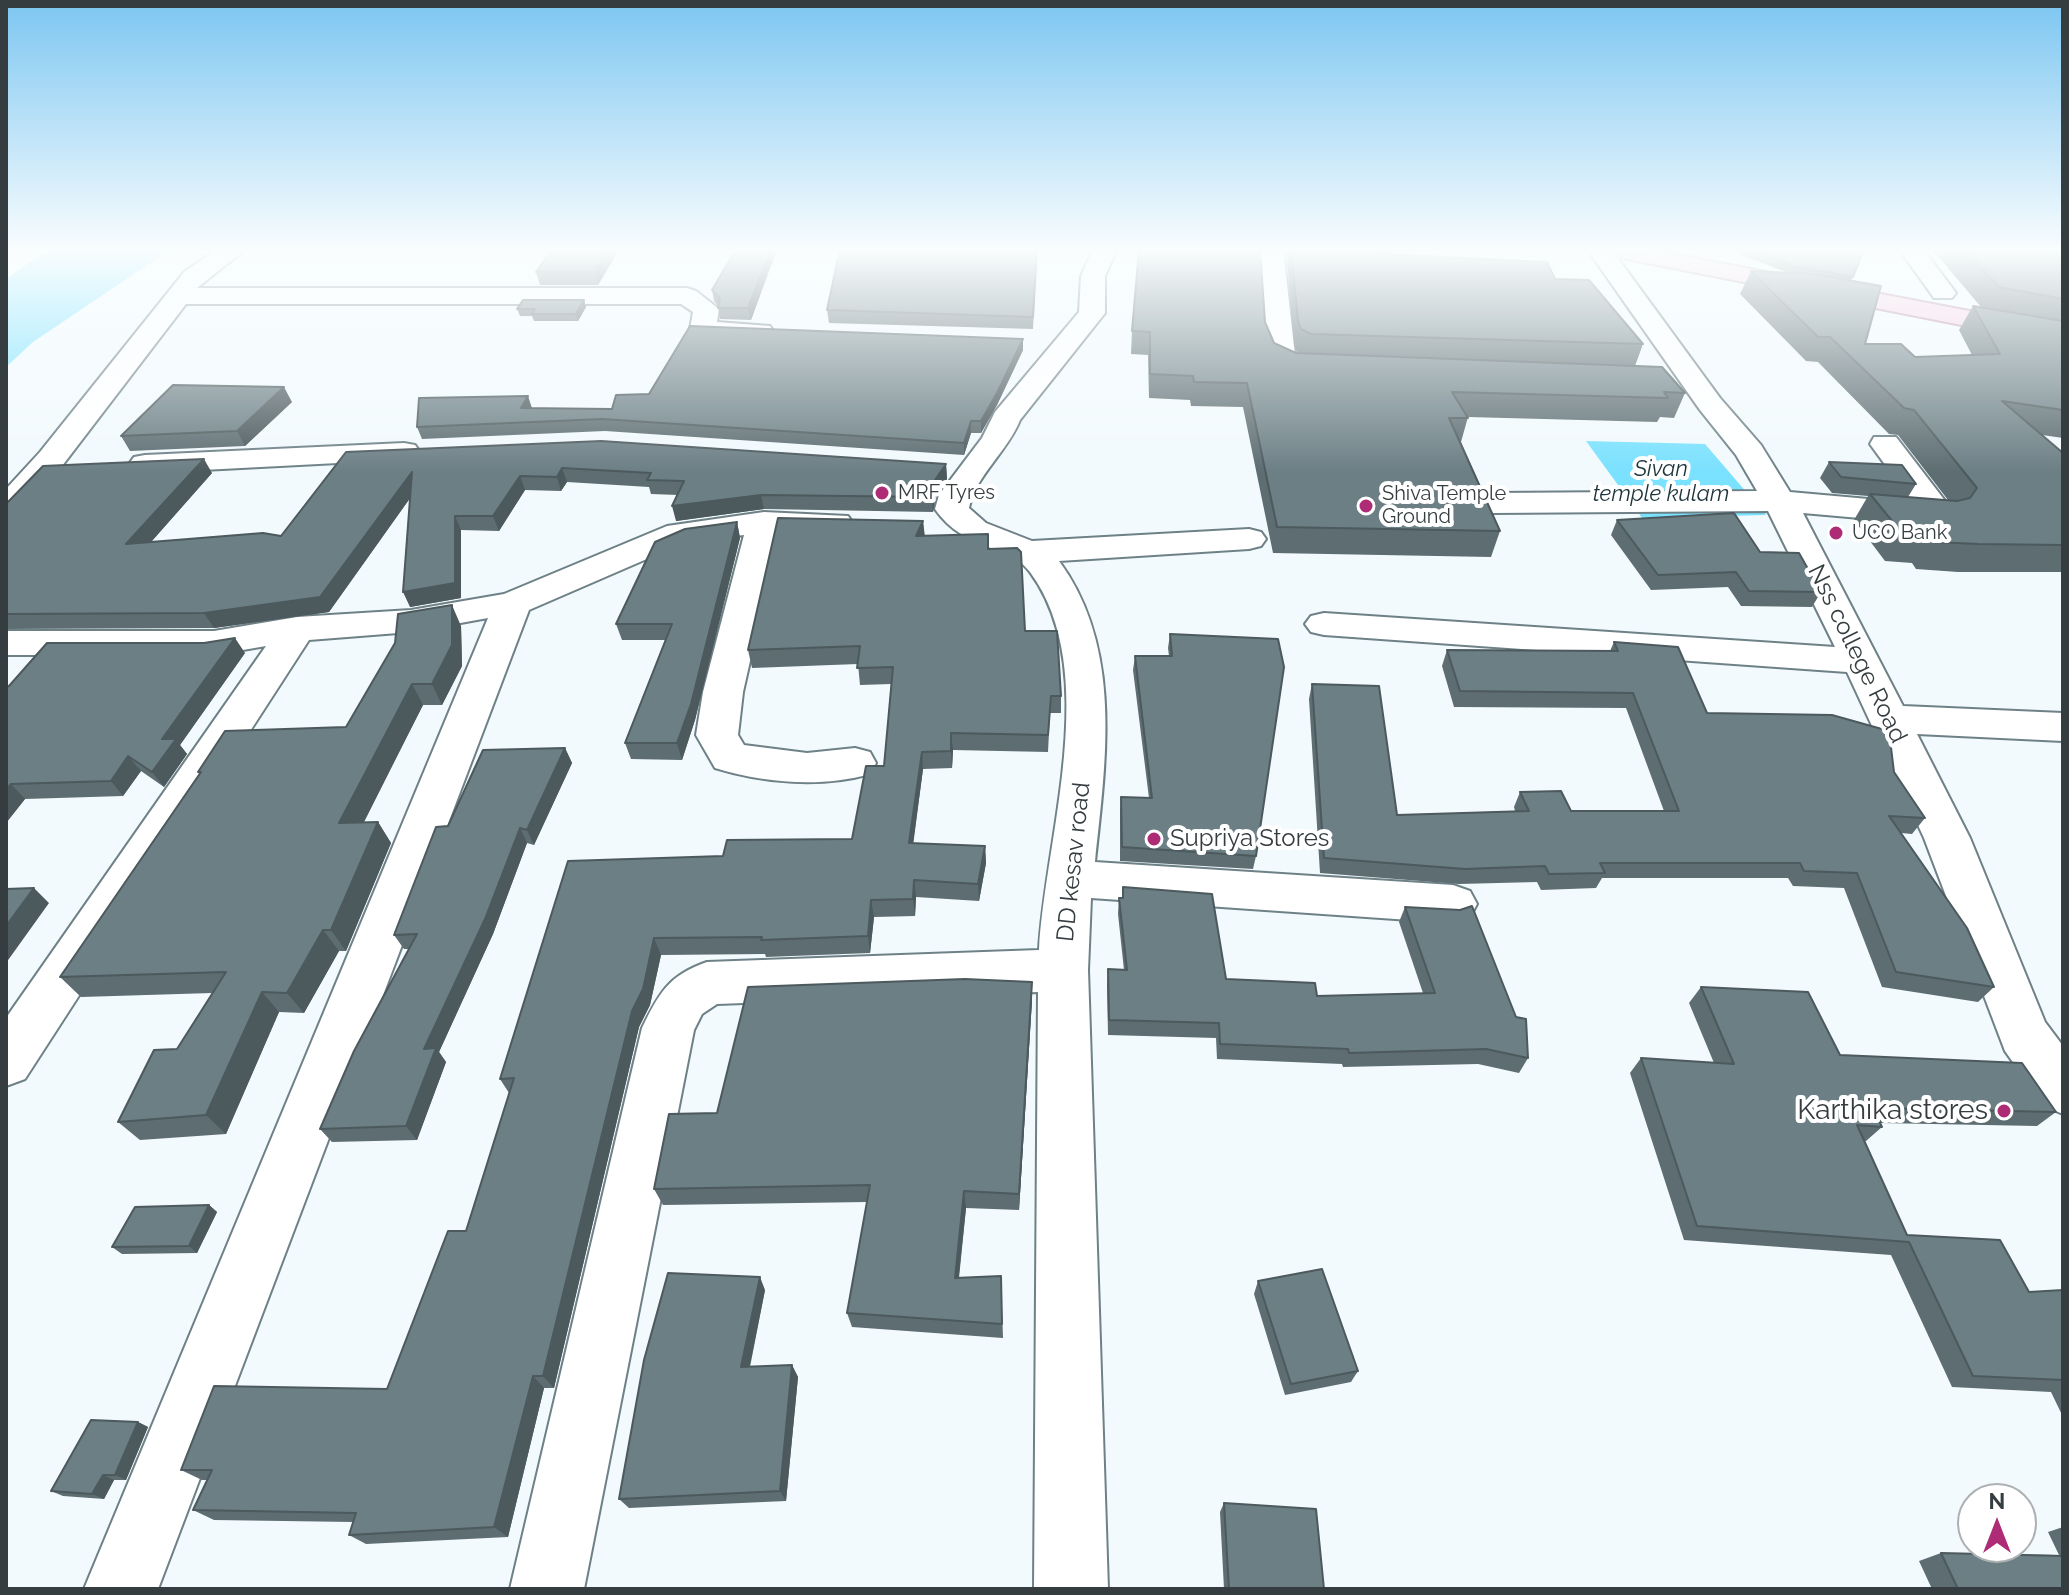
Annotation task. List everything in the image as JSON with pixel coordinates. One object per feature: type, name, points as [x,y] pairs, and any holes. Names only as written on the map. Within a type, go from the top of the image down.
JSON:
[{"type":"main road","points":[[1993,323],[2063,337]]},
{"type":"street","points":[[6,508],[43,468],[156,323]]},
{"type":"street","points":[[704,323],[703,329],[792,333]]},
{"type":"street","points":[[962,525],[952,509],[962,467],[997,440],[1006,418],[1052,341],[1077,323]]},
{"type":"street","points":[[1276,323],[1283,360],[1302,368],[1354,371]]},
{"type":"street","name":"Nss college Road","points":[[1644,323],[1678,380],[1750,452],[1800,536],[1947,838],[2024,1035],[2063,1089]]},
{"type":"street","points":[[1493,503],[1779,501],[1939,515],[1885,444]]},
{"type":"street","points":[[123,464],[436,451]]},
{"type":"street","points":[[43,468],[91,466]]},
{"type":"street","points":[[11,660],[47,644],[214,643],[297,629],[411,621],[513,603],[679,533],[764,522],[871,524]]},
{"type":"street","points":[[764,522],[723,692],[717,735],[730,758],[807,768],[855,763]]},
{"type":"street","points":[[917,525],[962,525]]},
{"type":"street","name":"DD kesav road","points":[[962,525],[1027,552],[1045,565],[1067,601],[1082,661],[1085,763],[1070,878],[1063,970],[1071,1589]]},
{"type":"street","points":[[1027,552],[1249,539]]},
{"type":"street","points":[[121,1589],[513,603]]},
{"type":"street","points":[[1324,624],[1860,661]]},
{"type":"street","points":[[6,1062],[297,629]]},
{"type":"street","points":[[1888,719],[2063,727]]},
{"type":"street","points":[[1070,878],[1453,904]]},
{"type":"street","points":[[547,1589],[668,1028],[684,999],[707,983],[1063,970]]},
{"type":"water","points":[[6,323],[61,323],[33,342],[6,367]]},
{"type":"water","name":"Sivan temple kulam","points":[[1586,441],[1705,444],[1766,515],[1642,518]]},
{"type":"building","points":[[1133,323],[1266,323],[1274,343],[1296,353],[1662,367],[1685,393],[1664,392],[1668,398],[1452,392],[1468,418],[1449,418],[1500,531],[1277,527],[1247,383],[1194,382],[1193,376],[1150,374],[1150,332],[1132,331]]},
{"type":"building","points":[[1299,323],[1626,323],[1643,344],[1311,334],[1301,329]]},
{"type":"building","points":[[1804,323],[1871,323],[1865,344],[1901,344],[1915,357],[2000,354],[1983,323],[2063,323],[2063,410],[2002,401],[2063,453],[2063,545],[1934,542],[1930,536],[1902,533],[1870,494],[1957,501],[1970,498],[1977,488],[1914,410],[1904,408],[1830,337],[1818,337]]},
{"type":"building","points":[[690,326],[1023,339],[981,421],[971,421],[964,443],[602,419],[417,427],[419,398],[528,396],[521,408],[612,409],[616,395],[649,394]]},
{"type":"building","points":[[173,385],[284,387],[237,431],[121,436]]},
{"type":"building","points":[[601,441],[946,464],[935,480],[932,497],[761,495],[672,506],[684,481],[647,480],[651,473],[562,468],[557,477],[520,476],[493,516],[455,516],[455,583],[403,592],[412,472],[320,597],[204,613],[6,614],[6,504],[43,466],[204,459],[126,544],[263,533],[281,536],[346,452]]},
{"type":"building","points":[[1829,462],[1902,465],[1916,484],[1841,477]]},
{"type":"building","points":[[1734,513],[1760,552],[1799,553],[1821,592],[1749,591],[1736,572],[1658,575],[1617,520]]},
{"type":"building","points":[[778,518],[923,521],[916,536],[988,534],[988,549],[1017,548],[1021,552],[1025,631],[1057,631],[1061,696],[1051,696],[1048,735],[951,733],[951,751],[922,752],[909,843],[985,846],[978,884],[914,880],[913,899],[871,900],[868,936],[761,940],[762,937],[654,938],[643,989],[632,1011],[543,1376],[533,1376],[494,1527],[349,1535],[356,1513],[193,1510],[212,1470],[181,1470],[214,1386],[387,1389],[448,1231],[466,1231],[514,1078],[500,1079],[568,861],[723,856],[727,840],[852,839],[866,766],[884,766],[893,667],[857,668],[860,646],[748,650]]},
{"type":"building","points":[[737,522],[691,704],[677,743],[625,743],[672,624],[616,624],[655,542],[685,529]]},
{"type":"building","points":[[452,605],[452,645],[432,684],[412,684],[339,823],[378,822],[331,930],[323,930],[287,993],[262,992],[206,1115],[118,1122],[154,1050],[177,1049],[226,972],[60,977],[201,772],[198,772],[225,731],[346,727],[395,643],[398,614]]},
{"type":"building","points":[[1170,634],[1278,639],[1284,667],[1256,856],[1122,847],[1121,797],[1152,798],[1135,656],[1172,656]]},
{"type":"building","points":[[235,638],[162,739],[176,739],[152,772],[128,756],[111,781],[11,784],[6,790],[6,687],[47,643],[204,643]]},
{"type":"building","points":[[1614,642],[1678,647],[1707,713],[1832,715],[1889,731],[1894,772],[1925,818],[1889,816],[1967,928],[1994,987],[1896,972],[1857,873],[1804,871],[1800,863],[1600,863],[1605,873],[1549,874],[1545,866],[1465,869],[1324,858],[1312,684],[1379,686],[1397,815],[1529,811],[1520,792],[1561,791],[1571,811],[1679,811],[1633,693],[1460,691],[1447,650],[1618,651]]},
{"type":"building","points":[[565,748],[527,830],[520,828],[485,919],[424,1049],[436,1048],[406,1126],[320,1129],[354,1051],[417,934],[394,935],[436,827],[448,826],[483,750]]},
{"type":"building","points":[[1123,887],[1212,894],[1226,979],[1315,983],[1317,996],[1435,993],[1405,907],[1460,910],[1472,906],[1516,1017],[1526,1019],[1528,1058],[1486,1049],[1349,1053],[1348,1049],[1220,1044],[1219,1023],[1109,1020],[1108,969],[1127,970],[1119,898],[1123,898]]},
{"type":"building","points":[[34,888],[6,926],[6,889]]},
{"type":"building","points":[[965,979],[1032,982],[1019,1194],[964,1191],[955,1278],[1001,1276],[1002,1324],[847,1313],[870,1185],[654,1189],[669,1114],[717,1113],[748,987]]},
{"type":"building","points":[[1701,987],[1808,992],[1840,1055],[2022,1063],[2056,1112],[1873,1108],[1882,1127],[1857,1125],[1907,1235],[2000,1240],[2029,1292],[2063,1290],[2063,1380],[1973,1376],[1909,1242],[1697,1226],[1641,1058],[1734,1064]]},
{"type":"building","points":[[209,1205],[189,1246],[112,1247],[135,1207]]},
{"type":"building","points":[[1322,1269],[1358,1371],[1291,1384],[1258,1281]]},
{"type":"building","points":[[668,1273],[760,1277],[741,1367],[792,1365],[780,1491],[619,1499],[644,1360]]},
{"type":"building","points":[[91,1420],[138,1422],[115,1475],[103,1475],[92,1494],[51,1491]]},
{"type":"building","points":[[1224,1503],[1316,1509],[1324,1589],[1229,1589]]},
{"type":"building","points":[[1941,1553],[1957,1553],[1957,1563],[2037,1563],[2037,1555],[2063,1556],[2063,1589],[1958,1589]]},
{"type":"place","name":"MRF Tyres","points":[[882,493]]},
{"type":"place","name":"Shiva Temple Ground","points":[[1366,506]]},
{"type":"place","name":"UCO Bank","points":[[1836,533]]},
{"type":"place","name":"Supriya Stores","points":[[1154,839]]},
{"type":"place","name":"Karthika stores","points":[[2004,1111]]}]
